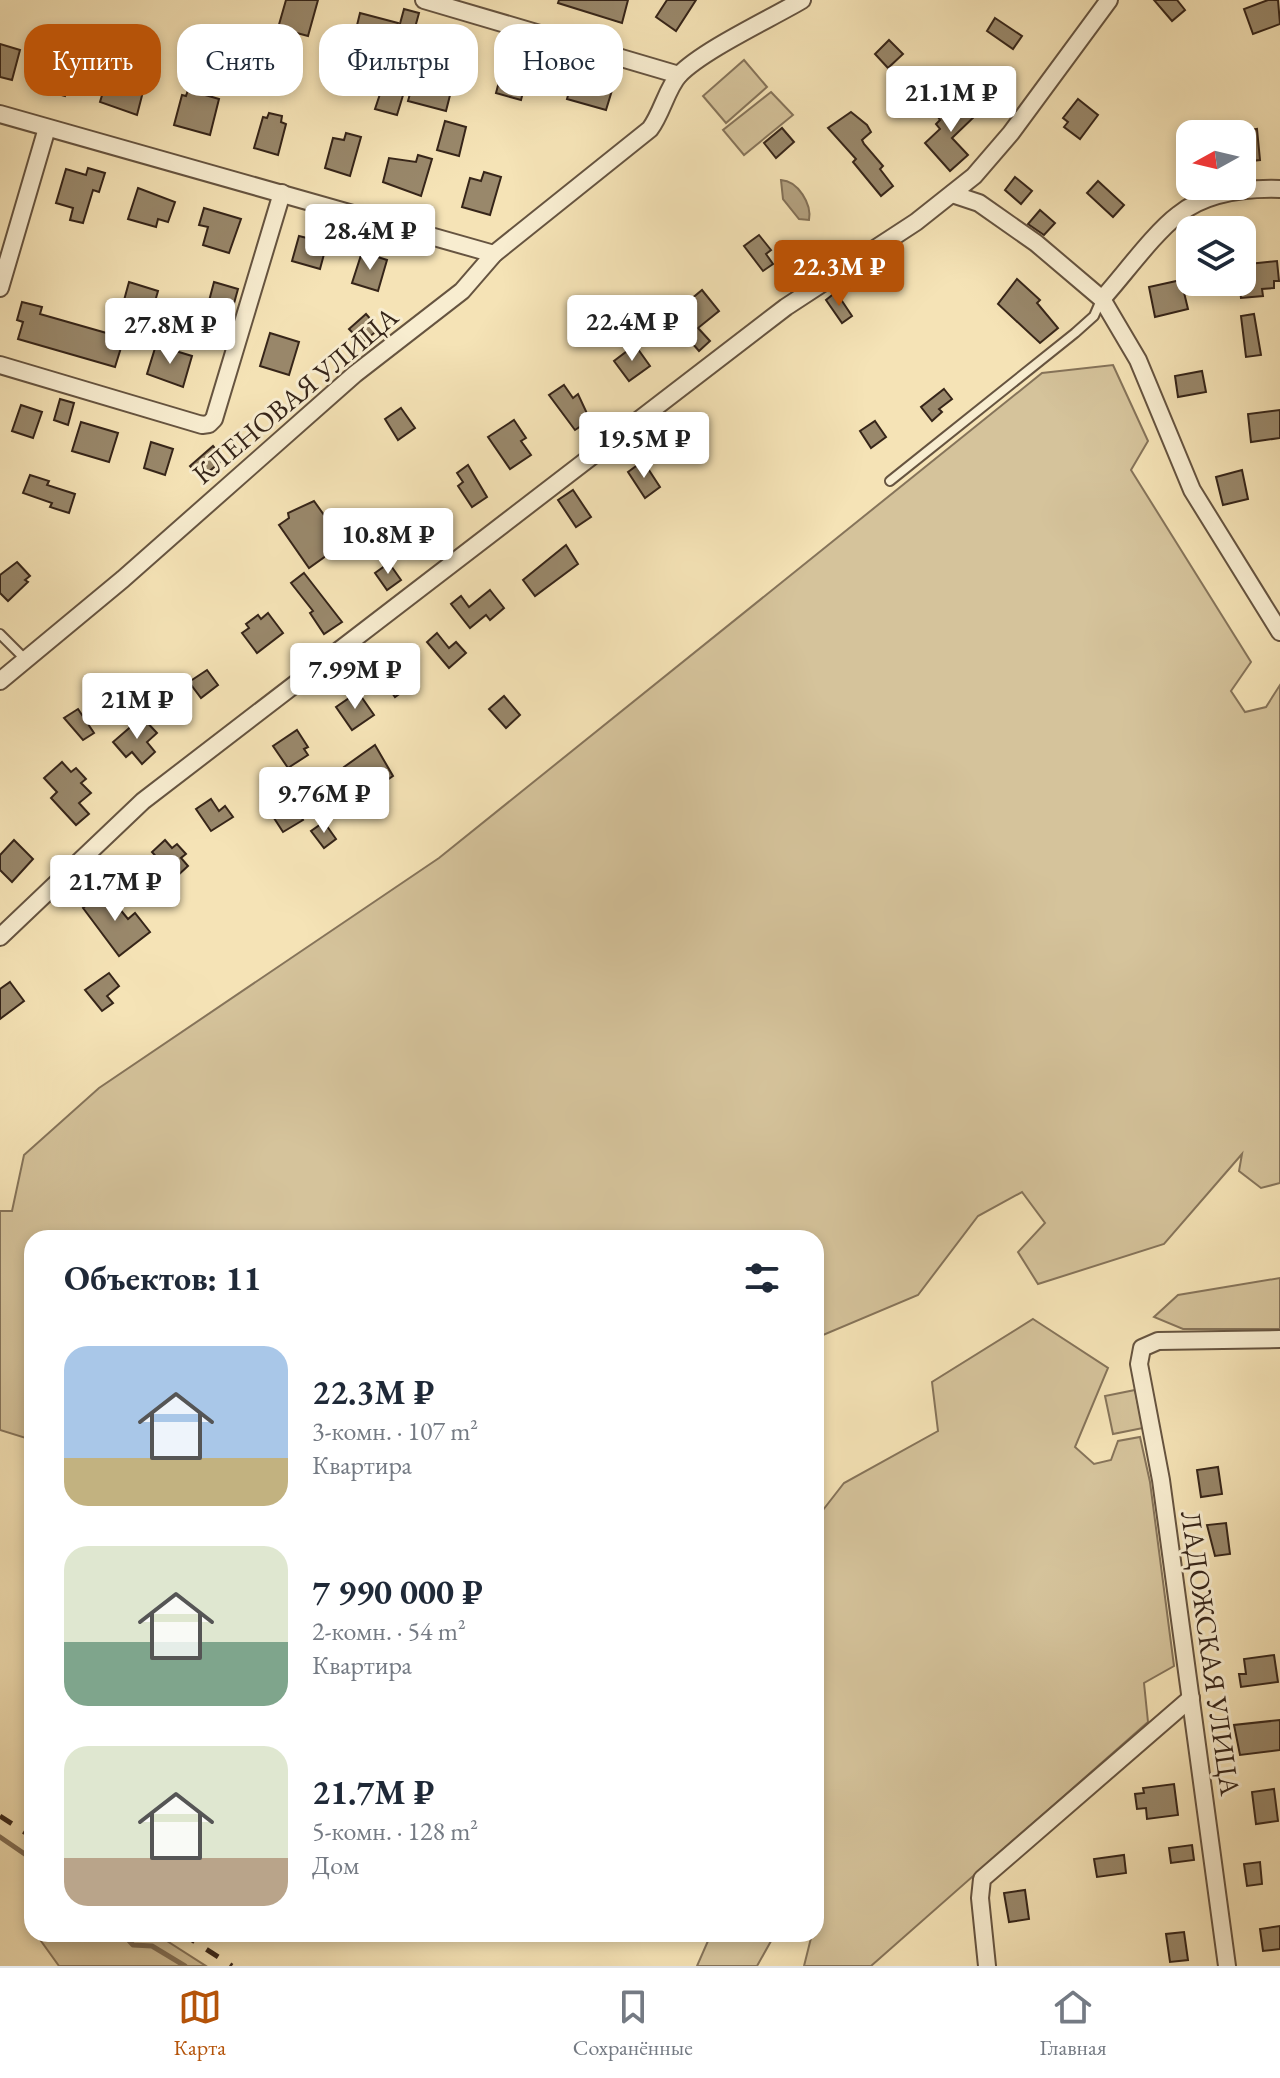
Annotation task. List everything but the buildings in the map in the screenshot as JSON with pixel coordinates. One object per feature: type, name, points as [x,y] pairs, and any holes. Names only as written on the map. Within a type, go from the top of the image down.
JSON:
[{"type":"street","points":[[424,0],[679,75],[802,0]]},
{"type":"street","points":[[0,937],[143,801],[786,307],[916,222],[974,176],[1011,133],[1109,0]]},
{"type":"street","name":"КЛЕНОВАЯ УЛИЦА","points":[[0,681],[123,579],[355,374],[462,291],[494,254],[650,129],[662,112],[679,75]]},
{"type":"street","points":[[0,114],[494,254]]},
{"type":"street","points":[[0,288],[47,128]]},
{"type":"street","points":[[1102,299],[1178,214],[1213,196],[1280,189]]},
{"type":"street","points":[[0,365],[202,425],[209,424],[214,419],[282,193]]},
{"type":"street","points":[[952,194],[979,203],[1036,243],[1102,299],[1138,360],[1192,490],[1280,632]]},
{"type":"street","name":"ЛАДОЖСКАЯ УЛИЦА","points":[[1227,1966],[1161,1480],[1139,1364],[1142,1348],[1158,1341],[1280,1339]]},
{"type":"street","points":[[987,1966],[980,1898],[982,1879],[1191,1698]]},
{"type":"lane","points":[[890,481],[1075,333],[1094,316],[1102,299]]},
{"type":"lane","points":[[0,634],[25,659]]},
{"type":"shaded area","points":[[744,60],[767,87],[726,123],[703,96]]},
{"type":"shaded area","points":[[771,92],[793,115],[744,155],[723,130]]},
{"type":"shaded area","points":[[781,180],[793,184],[802,194],[808,207],[809,220],[799,219],[783,199]]},
{"type":"shaded area","points":[[1113,365],[1148,441],[1131,470],[1251,662],[1231,691],[1245,712],[1266,707],[1280,685],[1280,1183],[1261,1188],[1239,1171],[1242,1154],[1164,1244],[1038,1284],[1018,1252],[1045,1223],[1022,1192],[978,1216],[918,1295],[824,1335],[824,1230],[24,1230],[24,1438],[0,1430],[0,1211],[12,1211],[24,1155],[99,1088],[439,858],[1042,373]]},
{"type":"shaded area","points":[[1280,1278],[1280,1329],[1183,1329],[1154,1317],[1178,1295]]},
{"type":"shaded area","points":[[1033,1319],[1108,1368],[1075,1447],[1094,1464],[1111,1460],[1118,1441],[1140,1437],[1150,1482],[1174,1666],[1144,1683],[1148,1722],[871,1966],[804,1966],[810,1942],[824,1942],[824,1509],[844,1483],[938,1431],[932,1382]]},
{"type":"shaded area","points":[[1135,1390],[1143,1428],[1113,1434],[1105,1396]]},
{"type":"shaded area","points":[[42,1942],[168,1942],[206,1966],[59,1966]]},
{"type":"shaded area","points":[[708,1942],[770,1942],[757,1966],[697,1966]]},
{"type":"waterway","points":[[0,1837],[24,1854]]},
{"type":"waterway","points":[[130,1942],[133,1945],[152,1946],[185,1966]]},
{"type":"railway","points":[[0,1816],[24,1832]]},
{"type":"railway","points":[[195,1942],[232,1966]]}]
